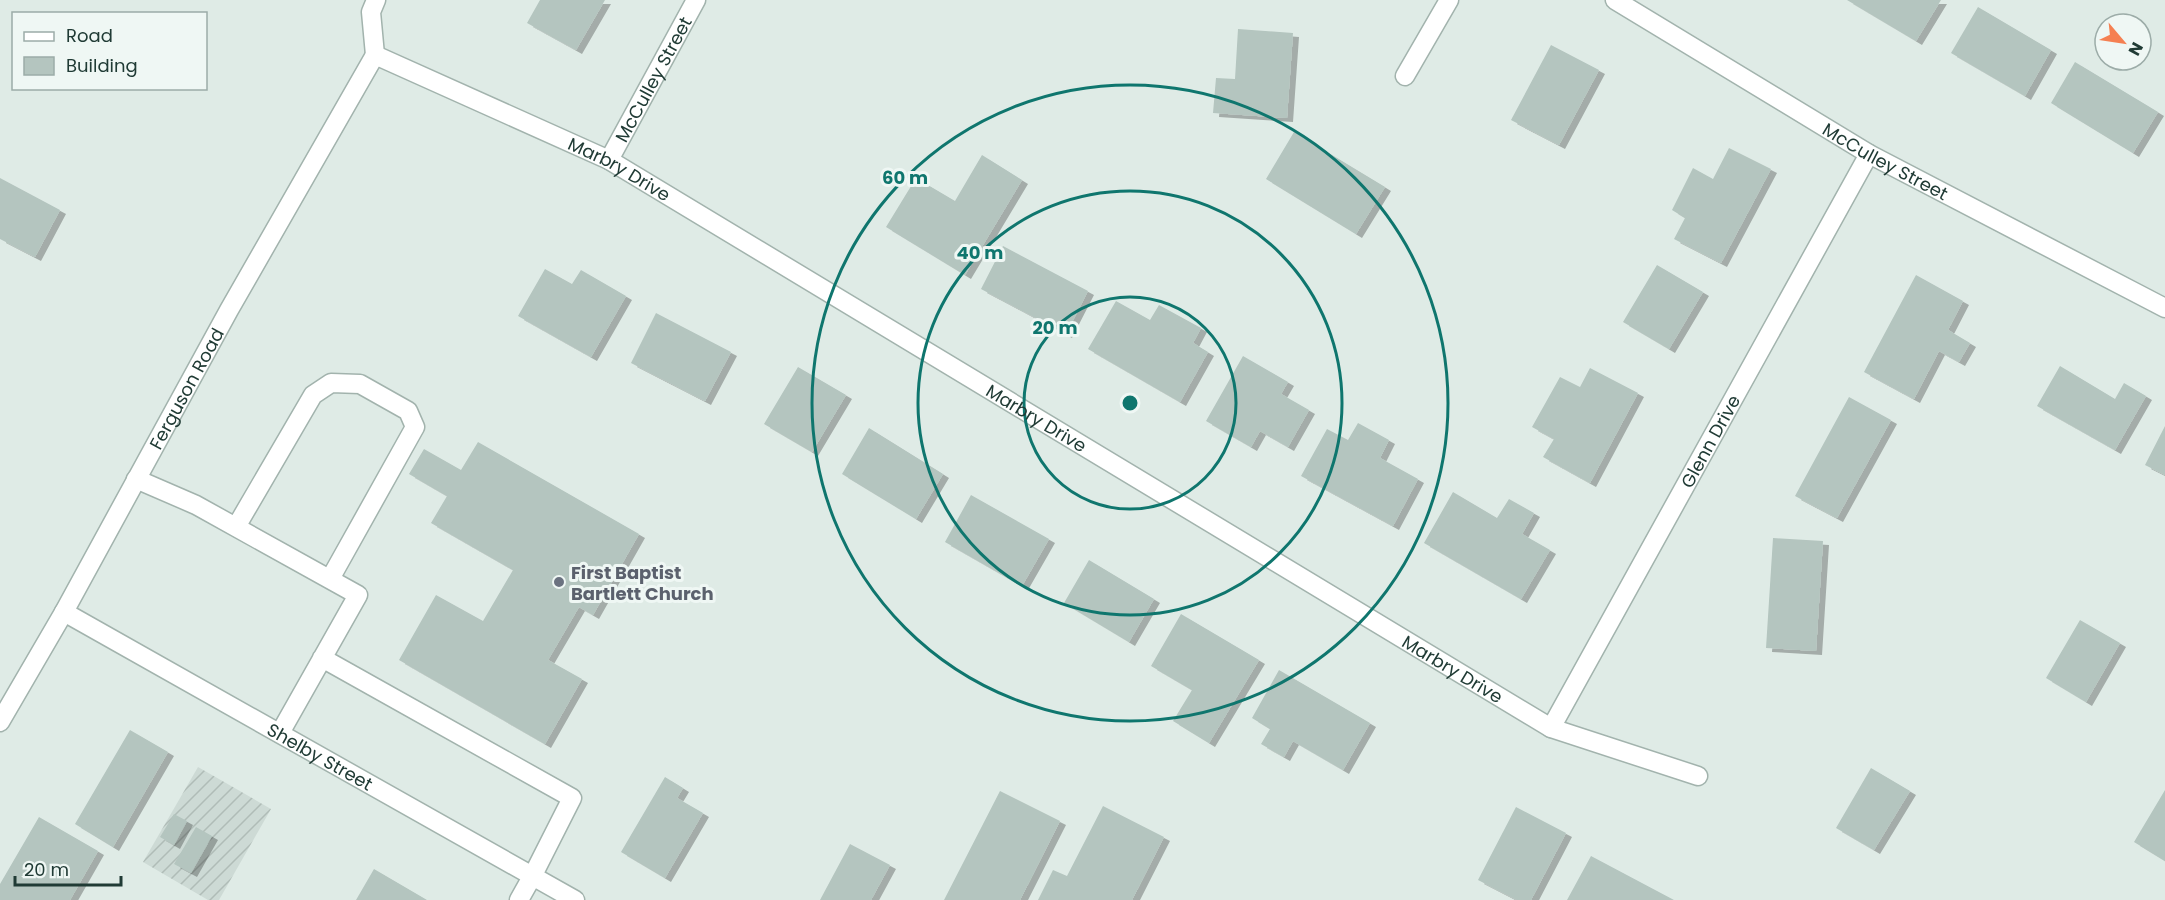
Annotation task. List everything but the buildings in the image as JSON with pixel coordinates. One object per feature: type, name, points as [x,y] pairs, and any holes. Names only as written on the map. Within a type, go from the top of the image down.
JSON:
[{"type":"street","points":[[375,55],[371,12],[376,0]]},
{"type":"street","name":"McCulley Street","points":[[609,160],[696,0]]},
{"type":"street","points":[[1405,76],[1449,0]]},
{"type":"street","name":"McCulley Street","points":[[1616,0],[1869,154],[2165,308]]},
{"type":"street","name":"Marbry Drive","points":[[375,55],[609,160],[1551,728],[1698,776]]},
{"type":"street","name":"Ferguson Road","points":[[0,722],[64,612],[229,310],[375,55]]},
{"type":"street","name":"Glenn Drive","points":[[1551,728],[1869,154]]},
{"type":"street","points":[[236,527],[313,395],[331,383],[360,384],[379,394],[408,411],[415,427],[330,579]]},
{"type":"street","points":[[136,480],[196,505],[358,595],[280,733]]},
{"type":"street","name":"Shelby Street","points":[[64,612],[575,900]]},
{"type":"street","points":[[322,658],[572,798],[519,900]]},
{"type":"shaded area","points":[[198,767],[271,809],[219,900],[208,900],[143,862]]},
{"type":"place","name":"First Baptist Bartlett Church","points":[[559,582]]}]
